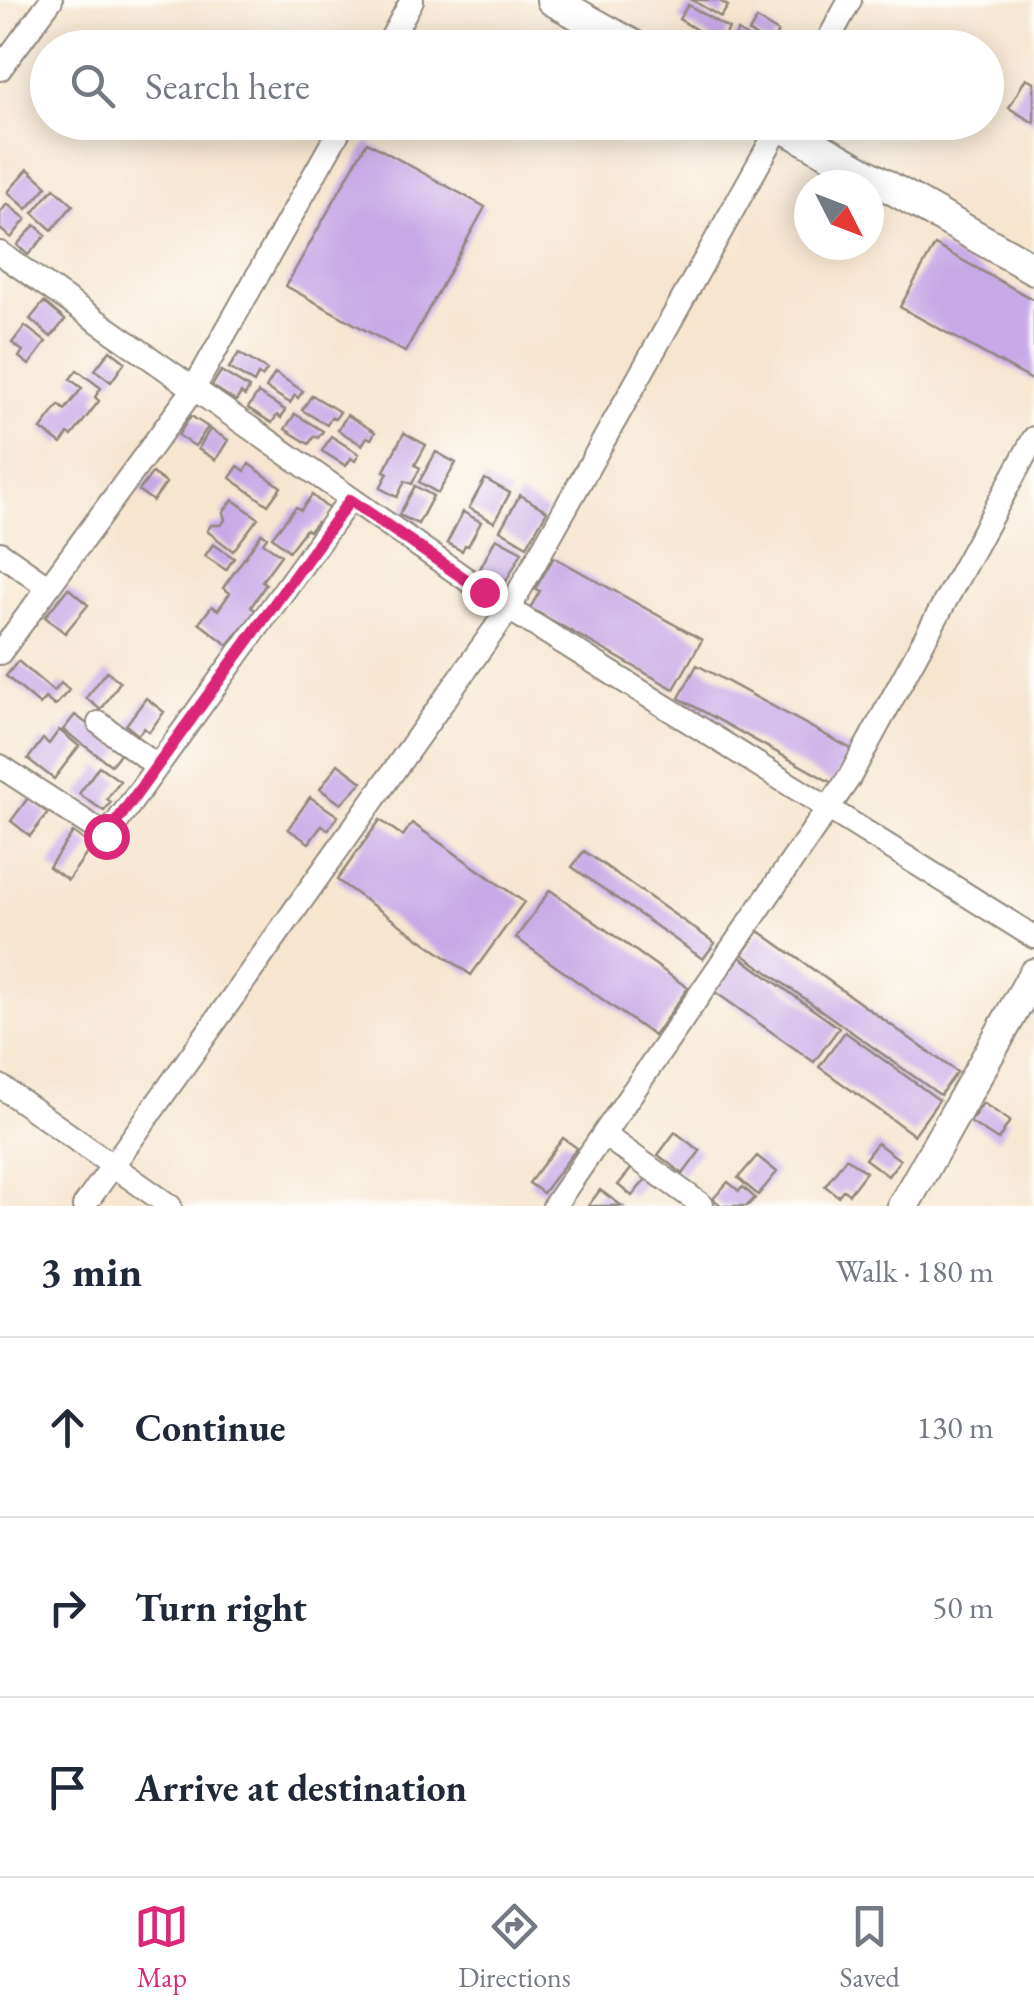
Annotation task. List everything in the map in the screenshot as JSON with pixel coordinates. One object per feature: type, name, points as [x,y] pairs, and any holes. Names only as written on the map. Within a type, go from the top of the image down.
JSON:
[{"type":"main road","points":[[552,0],[606,30]]},
{"type":"main road","points":[[807,140],[1034,268]]},
{"type":"main road","points":[[912,1203],[1034,974]]},
{"type":"street","points":[[0,69],[50,0]]},
{"type":"street","points":[[396,30],[412,0]]},
{"type":"street","points":[[834,30],[850,0]]},
{"type":"street","points":[[0,654],[193,390],[334,140]]},
{"type":"street","points":[[84,1206],[509,609],[770,140]]},
{"type":"street","points":[[0,253],[509,609],[1034,937]]},
{"type":"street","points":[[554,1206],[829,810],[1034,438]]},
{"type":"street","points":[[0,766],[106,836],[350,500]]},
{"type":"street","points":[[0,553],[47,586]]},
{"type":"street","points":[[98,723],[157,766]]},
{"type":"street","points":[[0,1086],[170,1206]]},
{"type":"street","points":[[604,1135],[702,1205]]},
{"type":"building","points":[[692,0],[718,0],[728,6],[721,17]]},
{"type":"building","points":[[688,5],[729,29],[697,30],[679,19]]},
{"type":"building","points":[[757,19],[775,30],[750,30]]},
{"type":"building","points":[[1026,78],[1034,82],[1034,123],[1009,108]]},
{"type":"building","points":[[367,142],[485,207],[405,352],[286,286]]},
{"type":"building","points":[[28,169],[47,186],[27,209],[8,192]]},
{"type":"building","points":[[54,188],[73,205],[52,230],[33,213]]},
{"type":"building","points":[[7,204],[26,219],[11,238],[0,229],[0,213]]},
{"type":"building","points":[[35,225],[46,235],[28,255],[17,245]]},
{"type":"building","points":[[935,245],[1034,300],[1034,381],[900,307]]},
{"type":"building","points":[[44,302],[65,320],[51,337],[30,319]]},
{"type":"building","points":[[25,326],[46,342],[29,365],[19,357],[23,351],[12,343]]},
{"type":"building","points":[[110,350],[125,362],[111,382],[95,370]]},
{"type":"building","points":[[239,353],[267,370],[254,383],[229,368]]},
{"type":"building","points":[[77,370],[101,388],[95,397],[99,401],[61,444],[41,429],[59,405],[65,410],[82,388],[70,379]]},
{"type":"building","points":[[221,371],[249,388],[245,396],[241,393],[236,401],[212,386]]},
{"type":"building","points":[[275,373],[303,391],[298,398],[295,395],[290,403],[266,388]]},
{"type":"building","points":[[258,393],[285,410],[281,418],[277,415],[272,423],[248,408]]},
{"type":"building","points":[[312,395],[340,412],[327,425],[302,410]]},
{"type":"building","points":[[295,414],[323,431],[318,438],[314,436],[309,444],[285,429]]},
{"type":"building","points":[[347,415],[375,432],[371,439],[367,437],[362,445],[338,430]]},
{"type":"building","points":[[191,416],[208,427],[195,446],[178,435]]},
{"type":"building","points":[[210,429],[228,440],[216,460],[198,449]]},
{"type":"building","points":[[404,433],[426,445],[415,465],[420,468],[412,484],[405,481],[397,497],[380,488],[388,473],[384,471]]},
{"type":"building","points":[[331,436],[359,454],[355,461],[351,458],[346,466],[322,451]]},
{"type":"building","points":[[436,452],[456,463],[438,493],[419,482]]},
{"type":"building","points":[[249,464],[281,487],[268,505],[230,478],[238,466],[245,471]]},
{"type":"building","points":[[152,473],[166,483],[153,501],[139,491]]},
{"type":"building","points":[[485,479],[510,493],[494,522],[469,508]]},
{"type":"building","points":[[415,486],[433,496],[418,524],[399,515]]},
{"type":"building","points":[[312,495],[330,510],[320,524],[306,529],[289,551],[272,537],[296,507],[301,510]]},
{"type":"building","points":[[520,495],[547,511],[527,546],[500,530]]},
{"type":"building","points":[[233,500],[258,518],[233,551],[207,531],[211,525],[221,525],[225,520],[223,512]]},
{"type":"building","points":[[463,512],[481,522],[462,551],[447,543]]},
{"type":"building","points":[[262,533],[267,537],[263,543],[281,555],[262,581],[266,584],[251,607],[256,611],[228,645],[199,623],[212,606],[218,610],[230,593],[223,588]]},
{"type":"building","points":[[496,538],[522,552],[505,583],[480,569]]},
{"type":"building","points":[[213,544],[234,558],[226,570],[205,556]]},
{"type":"building","points":[[554,557],[702,640],[674,689],[530,608],[540,591],[535,589]]},
{"type":"building","points":[[68,588],[88,605],[65,633],[45,617]]},
{"type":"building","points":[[18,661],[54,692],[61,683],[69,690],[55,706],[45,698],[40,705],[6,676]]},
{"type":"building","points":[[697,665],[853,750],[834,784],[679,698]]},
{"type":"building","points":[[107,671],[120,682],[101,710],[86,698]]},
{"type":"building","points":[[146,698],[164,712],[149,732],[144,728],[138,735],[126,725]]},
{"type":"building","points":[[75,715],[123,750],[111,765],[63,730]]},
{"type":"building","points":[[59,730],[79,746],[54,779],[28,759],[43,739],[49,744]]},
{"type":"building","points":[[338,764],[362,782],[341,804],[320,789]]},
{"type":"building","points":[[99,766],[120,781],[104,811],[79,794]]},
{"type":"building","points":[[310,797],[338,816],[328,830],[322,825],[309,843],[288,829]]},
{"type":"building","points":[[28,798],[48,813],[30,836],[11,821]]},
{"type":"building","points":[[380,820],[403,836],[412,823],[524,902],[471,975],[337,880]]},
{"type":"building","points":[[73,832],[92,846],[68,880],[49,867]]},
{"type":"building","points":[[584,851],[715,943],[703,959],[572,867]]},
{"type":"building","points":[[550,890],[688,988],[654,1036],[516,938]]},
{"type":"building","points":[[759,931],[957,1072],[940,1095],[742,954]]},
{"type":"building","points":[[740,957],[839,1028],[814,1062],[715,992]]},
{"type":"building","points":[[845,1032],[939,1100],[914,1135],[819,1067]]},
{"type":"building","points":[[983,1103],[1010,1121],[998,1140],[970,1122]]},
{"type":"building","points":[[675,1132],[700,1151],[683,1174],[658,1155]]},
{"type":"building","points":[[563,1138],[577,1148],[543,1193],[529,1183]]},
{"type":"building","points":[[877,1143],[900,1160],[888,1176],[865,1159]]},
{"type":"building","points":[[757,1156],[777,1172],[758,1195],[738,1178]]},
{"type":"building","points":[[846,1158],[866,1172],[849,1194],[843,1190],[838,1196],[825,1186]]},
{"type":"building","points":[[632,1168],[646,1179],[632,1196],[618,1185]]},
{"type":"building","points":[[728,1182],[739,1191],[743,1187],[755,1198],[747,1206],[722,1206],[713,1199]]},
{"type":"building","points":[[600,1190],[622,1206],[588,1206]]},
{"type":"route","points":[[106,836],[350,500],[484,592]]}]
